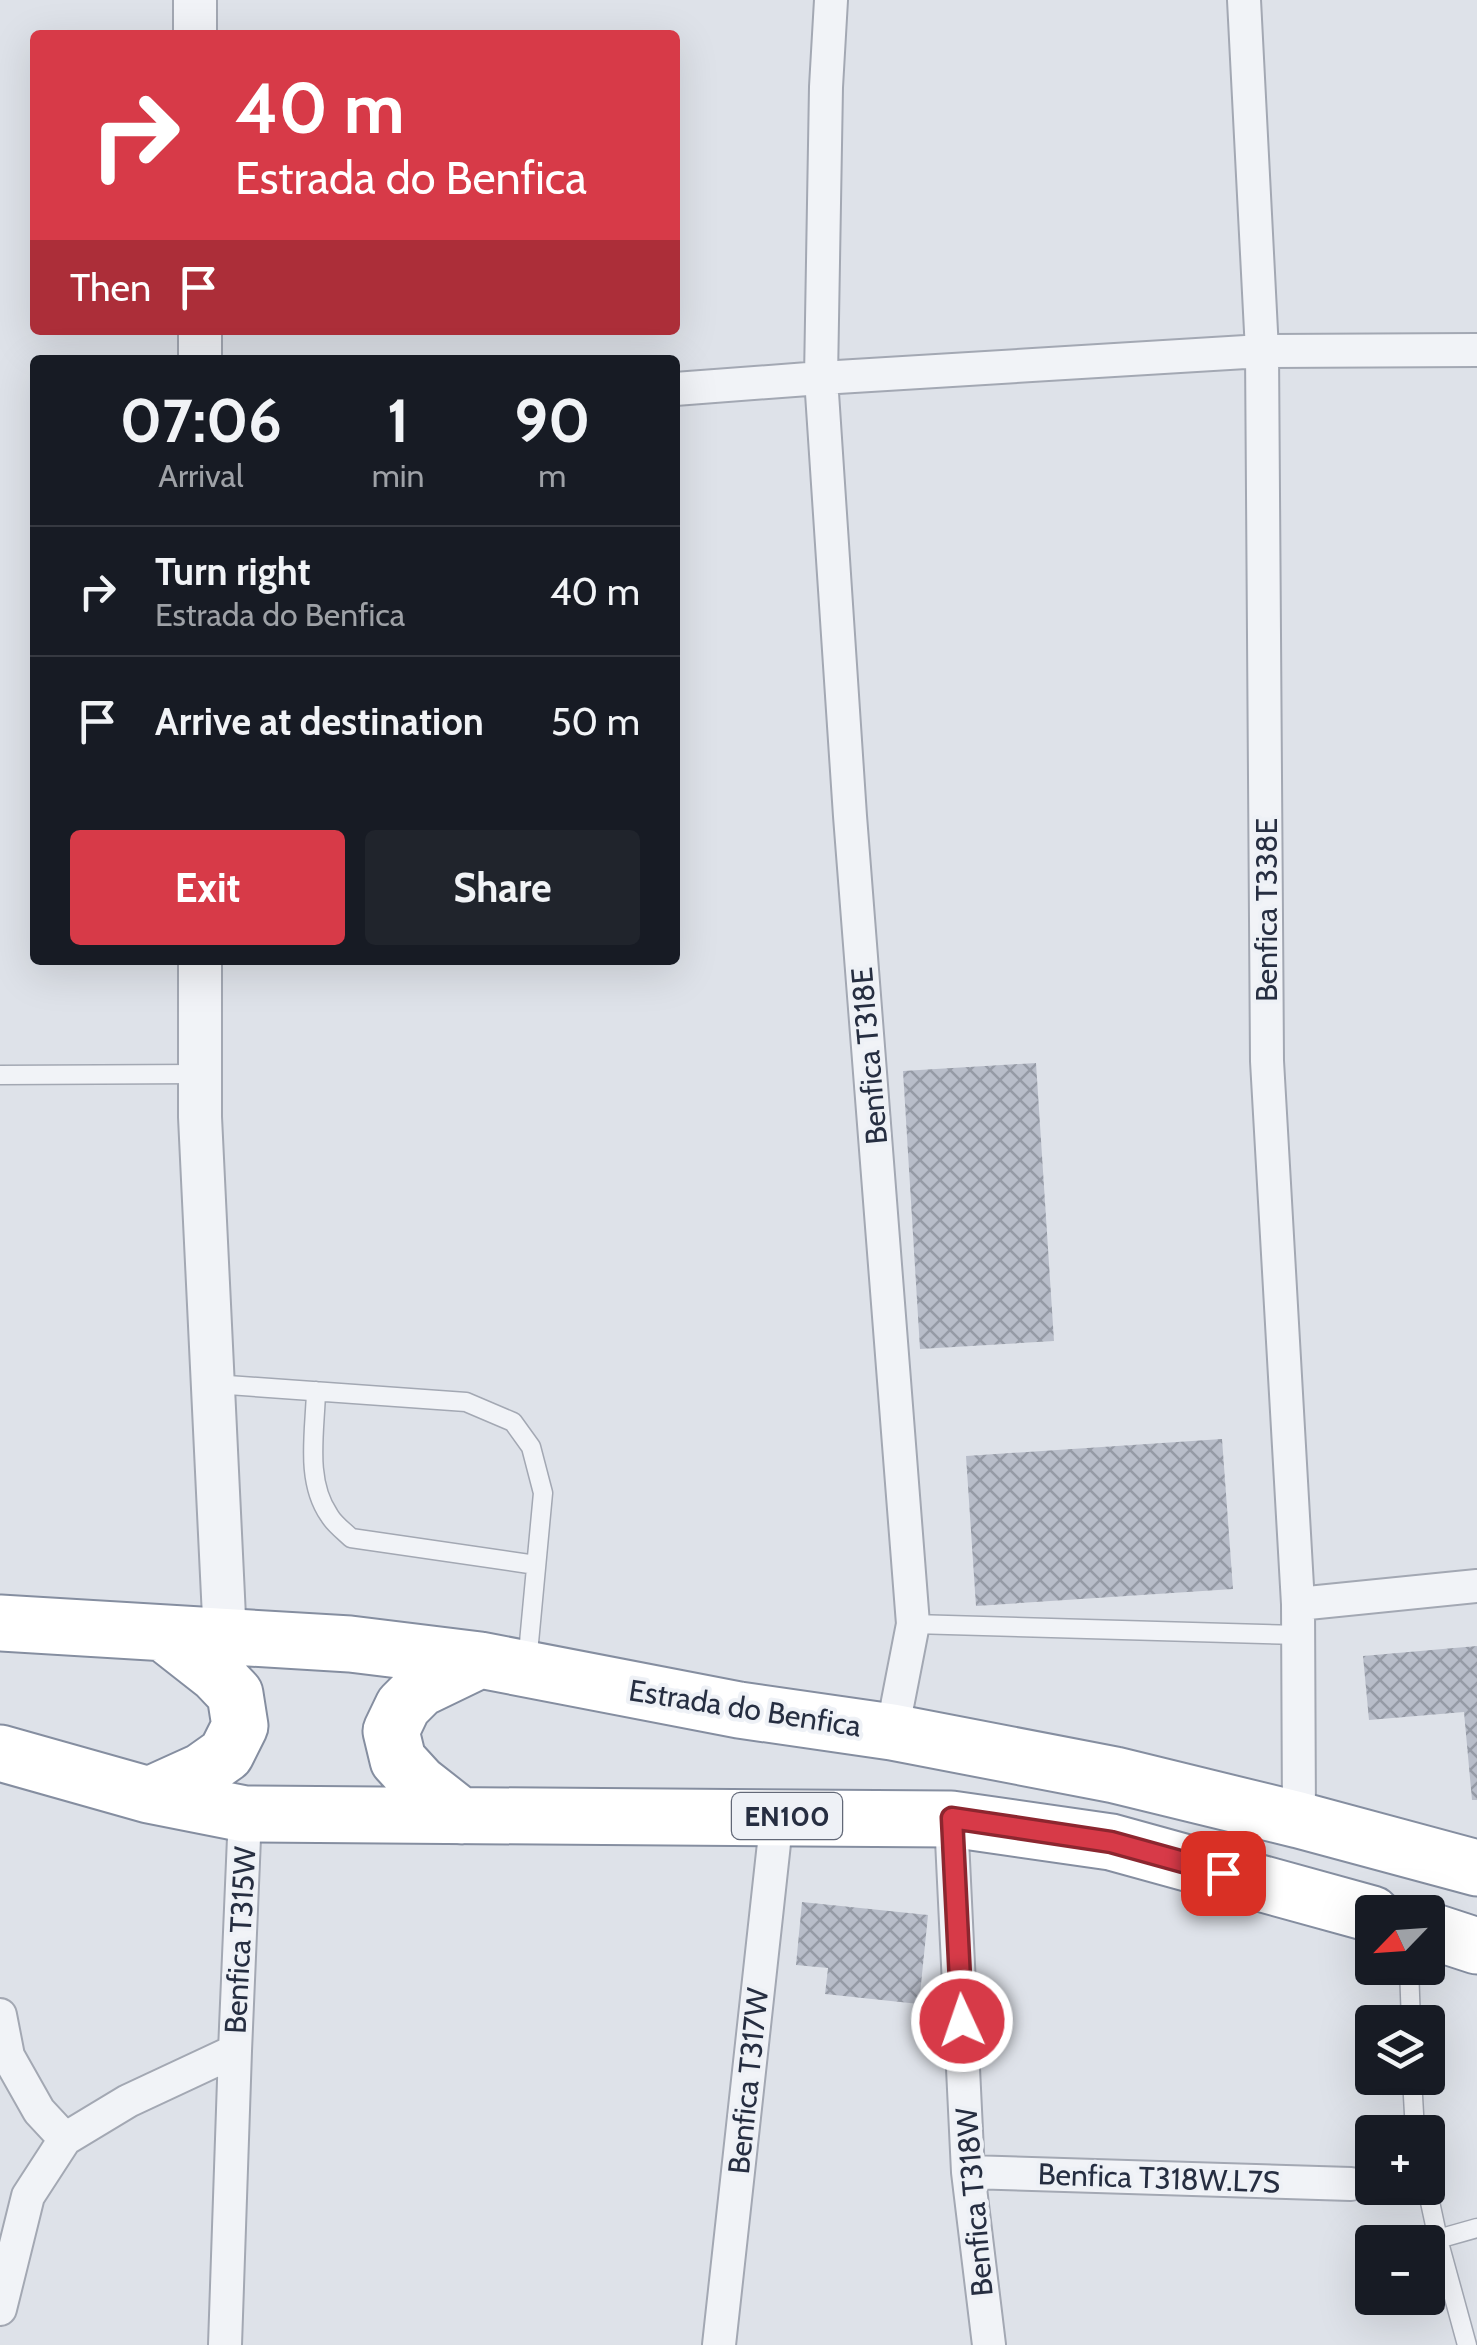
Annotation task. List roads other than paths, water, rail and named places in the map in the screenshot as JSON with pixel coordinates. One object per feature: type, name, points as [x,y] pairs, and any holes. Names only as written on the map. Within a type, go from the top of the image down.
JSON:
[{"type":"highway","name":"Estrada do Benfica","points":[[0,1623],[350,1644],[503,1665],[1116,1775],[1477,1868]]},
{"type":"highway","points":[[150,1795],[202,1772],[226,1754],[240,1726],[235,1694],[165,1634]]},
{"type":"highway","points":[[461,1816],[419,1783],[398,1760],[391,1731],[403,1706],[420,1689],[503,1665]]},
{"type":"highway","name":"EN100","points":[[0,1753],[150,1795],[246,1814],[952,1818],[1111,1842],[1355,1909]]},
{"type":"highway","points":[[1445,1936],[1477,1946]]},
{"type":"street","points":[[194,0],[195,30]]},
{"type":"street","name":"Benfica T318E","points":[[830,0],[820,378],[913,1624],[892,1732]]},
{"type":"street","name":"Benfica T338E","points":[[1244,0],[1262,351],[1267,1061],[1299,1620],[1299,1820]]},
{"type":"street","points":[[680,390],[1262,351],[1477,350]]},
{"type":"street","points":[[200,965],[200,1117],[225,1638]]},
{"type":"street","points":[[1299,1620],[1477,1586]]},
{"type":"street","name":"Benfica T315W","points":[[0,2309],[28,2196],[65,2139],[128,2101],[235,2051],[246,1814]]},
{"type":"street","name":"Benfica T317W","points":[[720,2345],[776,1816]]},
{"type":"street","name":"Benfica T318W","points":[[952,1818],[968,2172],[989,2345]]},
{"type":"street","points":[[0,2015],[8,2056],[39,2111],[65,2139]]},
{"type":"street","points":[[226,2345],[235,2051]]},
{"type":"street","name":"Benfica T318W.L7S","points":[[968,2172],[1351,2184]]},
{"type":"lane","points":[[0,1075],[200,1074]]},
{"type":"lane","points":[[214,1384],[466,1402],[513,1422],[531,1447],[544,1493],[536,1565],[503,1665]]},
{"type":"lane","points":[[316,1391],[313,1476],[330,1518],[351,1538],[536,1565]]},
{"type":"lane","points":[[913,1624],[1299,1620]]},
{"type":"lane","points":[[1445,2237],[1477,2228]]},
{"type":"lane","points":[[1445,2265],[1467,2345]]}]
